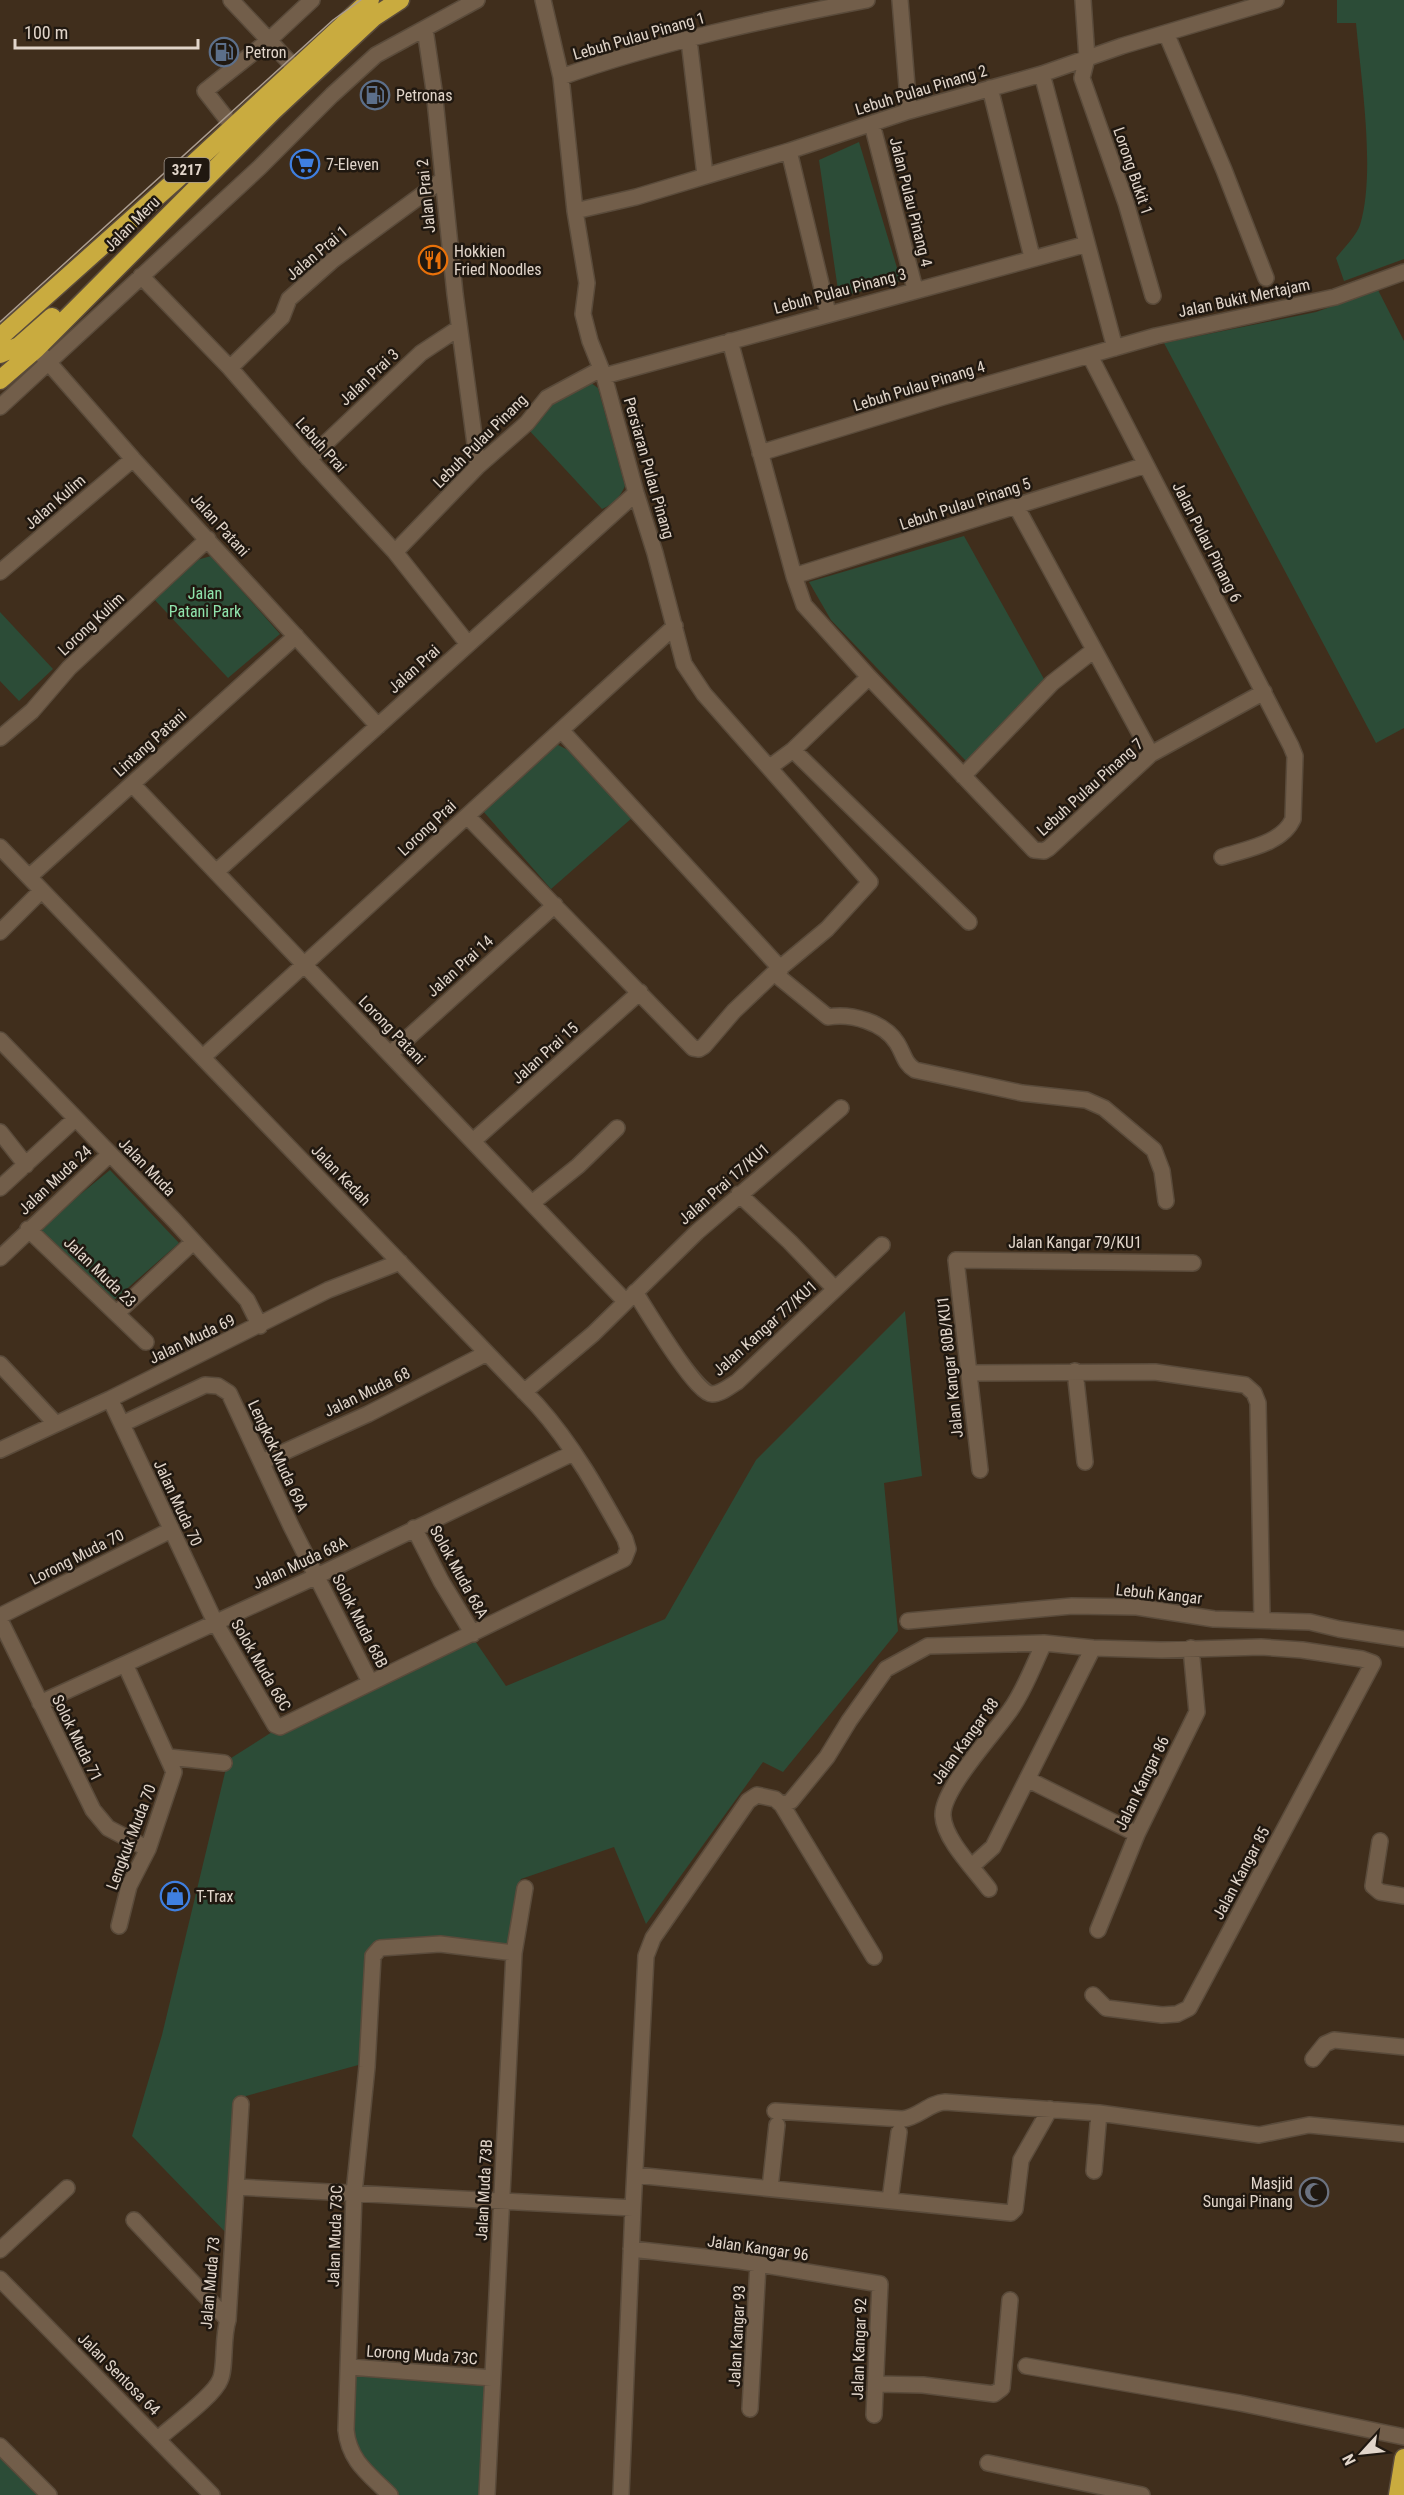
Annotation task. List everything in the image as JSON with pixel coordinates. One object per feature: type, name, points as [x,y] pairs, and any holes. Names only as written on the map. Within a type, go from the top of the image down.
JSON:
[{"type":"highway","name":"Jalan Meru","points":[[0,337],[370,0]]},
{"type":"highway","name":"Jalan Meru","points":[[0,380],[36,349],[273,111],[374,17],[400,0]]},
{"type":"highway","points":[[0,354],[19,346],[133,252]]},
{"type":"highway","points":[[1398,2495],[1404,2458]]},
{"type":"street","points":[[231,0],[295,68]]},
{"type":"street","points":[[233,127],[205,91],[268,41],[312,0]]},
{"type":"street","points":[[0,407],[188,234],[376,55],[477,0]]},
{"type":"street","name":"Persiaran Pulau Pinang","points":[[543,0],[561,76],[575,211],[587,283],[583,314],[602,372],[684,664],[704,694],[870,882],[827,929],[777,971]]},
{"type":"street","name":"Lebuh Pulau Pinang 1","points":[[561,76],[620,56],[789,15],[867,0]]},
{"type":"street","points":[[900,0],[909,111]]},
{"type":"street","name":"Lorong Bukit 1","points":[[1083,0],[1087,58],[1082,78],[1126,203],[1154,296]]},
{"type":"street","name":"Lebuh Pulau Pinang 2","points":[[575,211],[636,197],[789,151],[909,111],[1042,74],[1276,0]]},
{"type":"street","name":"Jalan Prai 2","points":[[425,29],[434,90],[459,328],[478,466]]},
{"type":"street","points":[[1166,33],[1224,170],[1266,278]]},
{"type":"street","points":[[689,40],[705,175]]},
{"type":"street","points":[[1042,74],[1115,348]]},
{"type":"street","points":[[990,88],[1032,257]]},
{"type":"street","name":"Jalan Pulau Pinang 4","points":[[872,124],[915,289]]},
{"type":"street","points":[[789,151],[828,313]]},
{"type":"street","name":"Jalan Prai 1","points":[[230,368],[282,317],[290,299],[333,260],[442,180]]},
{"type":"street","points":[[167,216],[188,234]]},
{"type":"street","name":"Lebuh Pulau Pinang 3","points":[[602,372],[1086,244]]},
{"type":"street","name":"Jalan Bukit Mertajam","points":[[1090,356],[1156,336],[1335,297],[1404,272]]},
{"type":"street","name":"Lebuh Prai","points":[[141,276],[230,368],[394,552],[468,644]]},
{"type":"street","name":"Jalan Prai 3","points":[[309,459],[421,352],[459,328]]},
{"type":"street","points":[[730,340],[794,576],[804,605],[963,776],[1052,684],[1094,651]]},
{"type":"street","name":"Jalan Patani","points":[[36,349],[133,459],[378,726]]},
{"type":"street","name":"Lebuh Pulau Pinang 4","points":[[760,453],[943,397],[1090,356]]},
{"type":"street","name":"Jalan Pulau Pinang 6","points":[[1090,356],[1292,746],[1295,756],[1293,819],[1289,828],[1278,837],[1222,857]]},
{"type":"street","name":"Lebuh Pulau Pinang","points":[[394,552],[478,466],[527,423],[547,398],[602,372]]},
{"type":"street","name":"Jalan Kulim","points":[[0,572],[133,459]]},
{"type":"street","name":"Lebuh Pulau Pinang 5","points":[[794,576],[1146,465]]},
{"type":"street","name":"Jalan Prai","points":[[216,872],[636,492]]},
{"type":"street","points":[[1017,506],[1150,754]]},
{"type":"street","name":"Lorong Kulim","points":[[0,738],[32,711],[69,668],[208,539]]},
{"type":"street","name":"Lorong Prai","points":[[203,1058],[675,626]]},
{"type":"street","name":"Lintang Patani","points":[[29,878],[296,636]]},
{"type":"street","points":[[771,768],[793,750],[869,676]]},
{"type":"street","name":"Lebuh Pulau Pinang 7","points":[[963,776],[1034,850],[1044,851],[1150,754],[1264,692]]},
{"type":"street","points":[[561,730],[777,971],[828,1017],[837,1016],[868,1021],[890,1033],[898,1044],[907,1065],[915,1070],[1022,1093],[1086,1100],[1104,1108],[1154,1150],[1162,1171],[1166,1201]]},
{"type":"street","points":[[793,750],[969,922]]},
{"type":"street","name":"Lorong Patani","points":[[132,784],[532,1203],[630,1296]]},
{"type":"street","points":[[467,816],[693,1048],[699,1049],[704,1046],[734,1011],[777,971]]},
{"type":"street","name":"Jalan Kedah","points":[[0,847],[488,1353],[557,1428],[604,1499],[628,1549],[624,1558],[473,1634]]},
{"type":"street","points":[[0,932],[41,891]]},
{"type":"street","name":"Jalan Prai 14","points":[[390,1054],[555,905]]},
{"type":"street","name":"Jalan Prai 15","points":[[473,1141],[640,992]]},
{"type":"street","name":"Jalan Muda","points":[[0,1040],[175,1221],[247,1300],[260,1326]]},
{"type":"street","name":"Jalan Prai 17/KU1","points":[[524,1392],[593,1334],[668,1259],[739,1194],[841,1108]]},
{"type":"street","points":[[0,1188],[75,1119]]},
{"type":"street","points":[[532,1203],[578,1166],[617,1128]]},
{"type":"street","points":[[0,1132],[26,1165]]},
{"type":"street","name":"Jalan Muda 24","points":[[0,1258],[28,1229],[110,1154]]},
{"type":"street","points":[[739,1194],[835,1289]]},
{"type":"street","name":"Jalan Muda 23","points":[[28,1229],[146,1342]]},
{"type":"street","points":[[117,1313],[192,1242]]},
{"type":"street","name":"Jalan Kangar 77/KU1","points":[[630,1296],[701,1389],[711,1394],[725,1390],[737,1382],[882,1245]]},
{"type":"street","name":"Jalan Kangar 79/KU1","points":[[956,1260],[1193,1263]]},
{"type":"street","name":"Jalan Kangar 80B/KU1","points":[[956,1260],[980,1470]]},
{"type":"street","name":"Jalan Muda 69","points":[[0,1450],[260,1326],[328,1290],[400,1263]]},
{"type":"street","name":"Jalan Muda 68","points":[[262,1462],[368,1414],[488,1353]]},
{"type":"street","points":[[0,1364],[56,1424]]},
{"type":"street","points":[[1075,1371],[1085,1462]]},
{"type":"street","points":[[970,1373],[1155,1372],[1245,1385],[1254,1393],[1258,1403],[1262,1619]]},
{"type":"street","name":"Lengkok Muda 69A","points":[[122,1424],[205,1385],[218,1386],[229,1393],[317,1576]]},
{"type":"street","name":"Jalan Muda 70","points":[[110,1399],[215,1622]]},
{"type":"street","name":"Jalan Muda 68A","points":[[40,1703],[317,1576],[573,1453]]},
{"type":"street","name":"Solok Muda 68A","points":[[414,1528],[441,1581],[473,1634]]},
{"type":"street","name":"Lorong Muda 70","points":[[0,1618],[171,1530]]},
{"type":"street","name":"Solok Muda 68B","points":[[317,1576],[370,1682]]},
{"type":"street","name":"Lebuh Kangar","points":[[908,1621],[1072,1606],[1137,1607],[1214,1618],[1310,1622],[1404,1639]]},
{"type":"street","name":"Solok Muda 71","points":[[0,1618],[99,1820],[108,1828],[148,1849]]},
{"type":"street","name":"Solok Muda 68C","points":[[215,1622],[275,1725],[283,1726],[370,1682]]},
{"type":"street","points":[[370,1682],[473,1634]]},
{"type":"street","points":[[782,1805],[791,1801],[827,1758],[849,1721],[886,1669],[900,1659],[928,1646],[1044,1643],[1093,1648],[1261,1647],[1302,1650],[1362,1659],[1374,1664],[1372,1634]]},
{"type":"street","name":"Jalan Kangar 88","points":[[989,1889],[946,1830],[943,1804],[951,1789],[1013,1707],[1044,1643]]},
{"type":"street","points":[[972,1866],[993,1847],[1093,1648]]},
{"type":"street","name":"Jalan Kangar 86","points":[[1098,1930],[1137,1834],[1197,1712],[1191,1648]]},
{"type":"street","name":"Lengkuk Muda 70","points":[[119,1926],[129,1886],[148,1849],[174,1772],[125,1664]]},
{"type":"street","name":"Jalan Kangar 85","points":[[1093,1995],[1106,2008],[1162,2015],[1177,2014],[1189,2008],[1374,1664]]},
{"type":"street","points":[[169,1757],[224,1763]]},
{"type":"street","points":[[1028,1779],[1137,1834]]},
{"type":"street","points":[[621,2495],[633,2208],[648,1947],[748,1801],[758,1795],[775,1799],[782,1805],[874,1957]]},
{"type":"street","points":[[1380,1841],[1373,1886],[1380,1892],[1404,1896]]},
{"type":"street","name":"Jalan Muda 73B","points":[[487,2495],[514,1953],[525,1888]]},
{"type":"street","name":"Jalan Muda 73C","points":[[390,2495],[356,2460],[348,2447],[354,2193],[367,2067],[375,1952],[380,1948],[440,1944],[514,1953]]},
{"type":"street","points":[[1312,2059],[1325,2044],[1334,2040],[1404,2047]]},
{"type":"street","points":[[770,2188],[776,2118],[903,2119],[912,2118],[936,2103],[1050,2109],[1259,2135],[1309,2125],[1404,2134]]},
{"type":"street","name":"Jalan Muda 73","points":[[158,2439],[211,2393],[221,2380],[224,2332],[228,2320],[241,2104]]},
{"type":"street","points":[[635,2175],[1013,2212],[1021,2160],[1050,2109]]},
{"type":"street","points":[[1094,2171],[1099,2114]]},
{"type":"street","points":[[890,2200],[899,2132]]},
{"type":"street","points":[[237,2187],[633,2208]]},
{"type":"street","points":[[0,2250],[68,2188]]},
{"type":"street","points":[[134,2220],[228,2320]]},
{"type":"street","name":"Jalan Kangar 96","points":[[631,2249],[758,2265],[880,2284]]},
{"type":"street","name":"Jalan Kangar 93","points":[[750,2409],[755,2352],[758,2265]]},
{"type":"street","name":"Jalan Sentosa 64","points":[[0,2279],[212,2495]]},
{"type":"street","name":"Jalan Kangar 92","points":[[874,2415],[880,2284]]},
{"type":"street","points":[[877,2384],[923,2385],[994,2394],[999,2392],[1002,2388],[1010,2300]]},
{"type":"street","points":[[1026,2366],[1240,2403],[1404,2437]]},
{"type":"street","name":"Lorong Muda 73C","points":[[350,2367],[492,2378]]},
{"type":"street","points":[[0,2446],[49,2495]]},
{"type":"street","points":[[988,2463],[1142,2495]]},
{"type":"green space","points":[[1337,0],[1404,0],[1404,259],[1344,281],[1336,258],[1360,225],[1365,204],[1367,153],[1356,23],[1337,23]]},
{"type":"green space","points":[[859,142],[901,281],[839,297],[819,160]]},
{"type":"green space","points":[[1378,290],[1404,341],[1404,728],[1376,743],[1164,343],[1316,312]]},
{"type":"green space","points":[[583,383],[591,383],[598,388],[625,486],[616,500],[602,509],[527,428],[548,406]]},
{"type":"green space","points":[[964,536],[1044,679],[966,761],[831,620],[809,582]]},
{"type":"green space","name":"Jalan Patani Park","points":[[211,556],[280,634],[228,678],[153,598],[197,560]]},
{"type":"green space","points":[[0,612],[53,669],[19,701],[0,681]]},
{"type":"green space","points":[[554,743],[572,752],[632,818],[551,889],[483,811]]},
{"type":"green space","points":[[110,1170],[179,1243],[113,1301],[38,1229]]},
{"type":"green space","points":[[905,1311],[922,1476],[884,1483],[898,1631],[783,1772],[763,1762],[646,1924],[614,1847],[521,1879],[511,1946],[381,1946],[362,2064],[239,2098],[232,2239],[132,2136],[162,2035],[228,1760],[272,1732],[471,1635],[506,1686],[665,1619],[756,1460]]},
{"type":"green space","points":[[350,2367],[492,2378],[487,2495],[390,2495],[348,2447]]},
{"type":"green space","points":[[0,2456],[40,2495],[0,2495]]},
{"type":"tram line","points":[[0,322],[333,20],[361,0]]},
{"type":"place","name":"Petron","points":[[224,52]]},
{"type":"place","name":"Petronas","points":[[375,95]]},
{"type":"place","name":"7-Eleven","points":[[305,164]]},
{"type":"place","name":"Hokkien Fried Noodles","points":[[433,260]]},
{"type":"place","name":"T-Trax","points":[[175,1896]]},
{"type":"place","name":"Masjid Sungai Pinang","points":[[1314,2192]]}]
